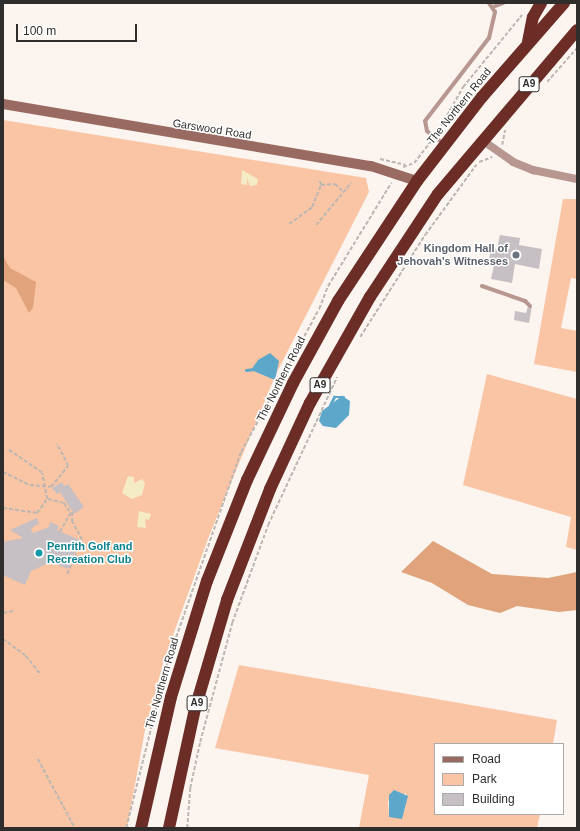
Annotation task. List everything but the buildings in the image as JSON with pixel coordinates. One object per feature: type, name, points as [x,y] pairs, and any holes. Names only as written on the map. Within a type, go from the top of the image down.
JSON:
[{"type":"highway","points":[[528,43],[533,17],[541,3]]},
{"type":"highway","name":"The Northern Road","points":[[141,828],[182,658],[247,480],[326,322],[417,181],[444,145],[528,43],[564,3]]},
{"type":"highway","name":"A9","points":[[169,828],[214,642],[248,542],[310,403],[370,297],[438,194],[482,140],[577,30]]},
{"type":"street","name":"Garswood Road","points":[[3,104],[378,167],[417,181]]},
{"type":"street","points":[[482,140],[513,162],[533,170],[577,178]]},
{"type":"lane","points":[[444,145],[427,131],[425,121],[487,41],[494,24],[493,7],[489,3]]},
{"type":"lane","points":[[493,7],[503,3]]},
{"type":"lane","points":[[482,286],[525,301],[530,306]]},
{"type":"path","points":[[546,83],[577,48]]},
{"type":"path","points":[[504,142],[504,134],[511,124]]},
{"type":"path","points":[[359,339],[453,195],[479,162],[490,160]]},
{"type":"path","points":[[289,224],[312,207],[321,185],[319,180]]},
{"type":"path","points":[[316,225],[351,183]]},
{"type":"path","points":[[321,185],[335,184],[344,192]]},
{"type":"path","points":[[187,828],[190,788],[200,742],[232,623],[268,525],[341,370]]},
{"type":"path","points":[[3,472],[30,485],[51,487],[66,474],[68,466],[56,444]]},
{"type":"path","points":[[3,508],[37,513],[47,499],[42,473],[7,449]]},
{"type":"path","points":[[47,499],[64,503],[72,512],[72,522],[82,540],[67,574]]},
{"type":"path","points":[[60,532],[72,512]]},
{"type":"path","points":[[3,613],[13,611]]},
{"type":"path","points":[[3,639],[26,656],[40,673]]},
{"type":"path","points":[[38,759],[75,828]]},
{"type":"green space","points":[[3,120],[366,178],[369,192],[276,374],[209,536],[164,660],[145,730],[127,828],[3,828]]},
{"type":"green space","points":[[563,199],[577,199],[577,279],[571,278],[561,328],[577,331],[577,372],[534,364]]},
{"type":"green space","points":[[487,374],[577,399],[577,550],[566,547],[571,517],[463,485]]},
{"type":"green space","points":[[239,665],[557,720],[553,743],[434,743],[434,815],[540,815],[537,828],[359,828],[369,775],[215,748]],"holes":[[[406,793],[405,810],[389,816],[388,801]]]},
{"type":"shaded area","points":[[3,256],[10,268],[36,282],[33,308],[29,313],[16,288],[3,280]]},
{"type":"shaded area","points":[[433,541],[492,574],[548,578],[577,572],[577,610],[559,612],[517,606],[500,613],[468,605],[432,583],[401,572]]},
{"type":"sand","points":[[242,170],[258,179],[257,185],[250,186],[247,179],[247,185],[241,184]]},
{"type":"sand","points":[[128,476],[134,477],[134,483],[142,479],[145,483],[142,495],[132,499],[122,493]]},
{"type":"sand","points":[[139,511],[151,514],[149,520],[145,519],[146,528],[137,527]]},
{"type":"water","points":[[270,353],[279,361],[275,380],[251,370],[258,360]]},
{"type":"water","points":[[342,396],[350,401],[349,415],[336,428],[323,426],[319,421],[322,411]]},
{"type":"water","points":[[394,790],[408,796],[402,819],[389,817],[389,795]]},
{"type":"waterway","points":[[246,370],[254,369]]},
{"type":"waterway","points":[[330,405],[334,397],[344,397]]},
{"type":"place","name":"Kingdom Hall of Jehovah's Witnesses","points":[[516,255]]},
{"type":"place","name":"Penrith Golf and Recreation Club","points":[[39,553]]}]
